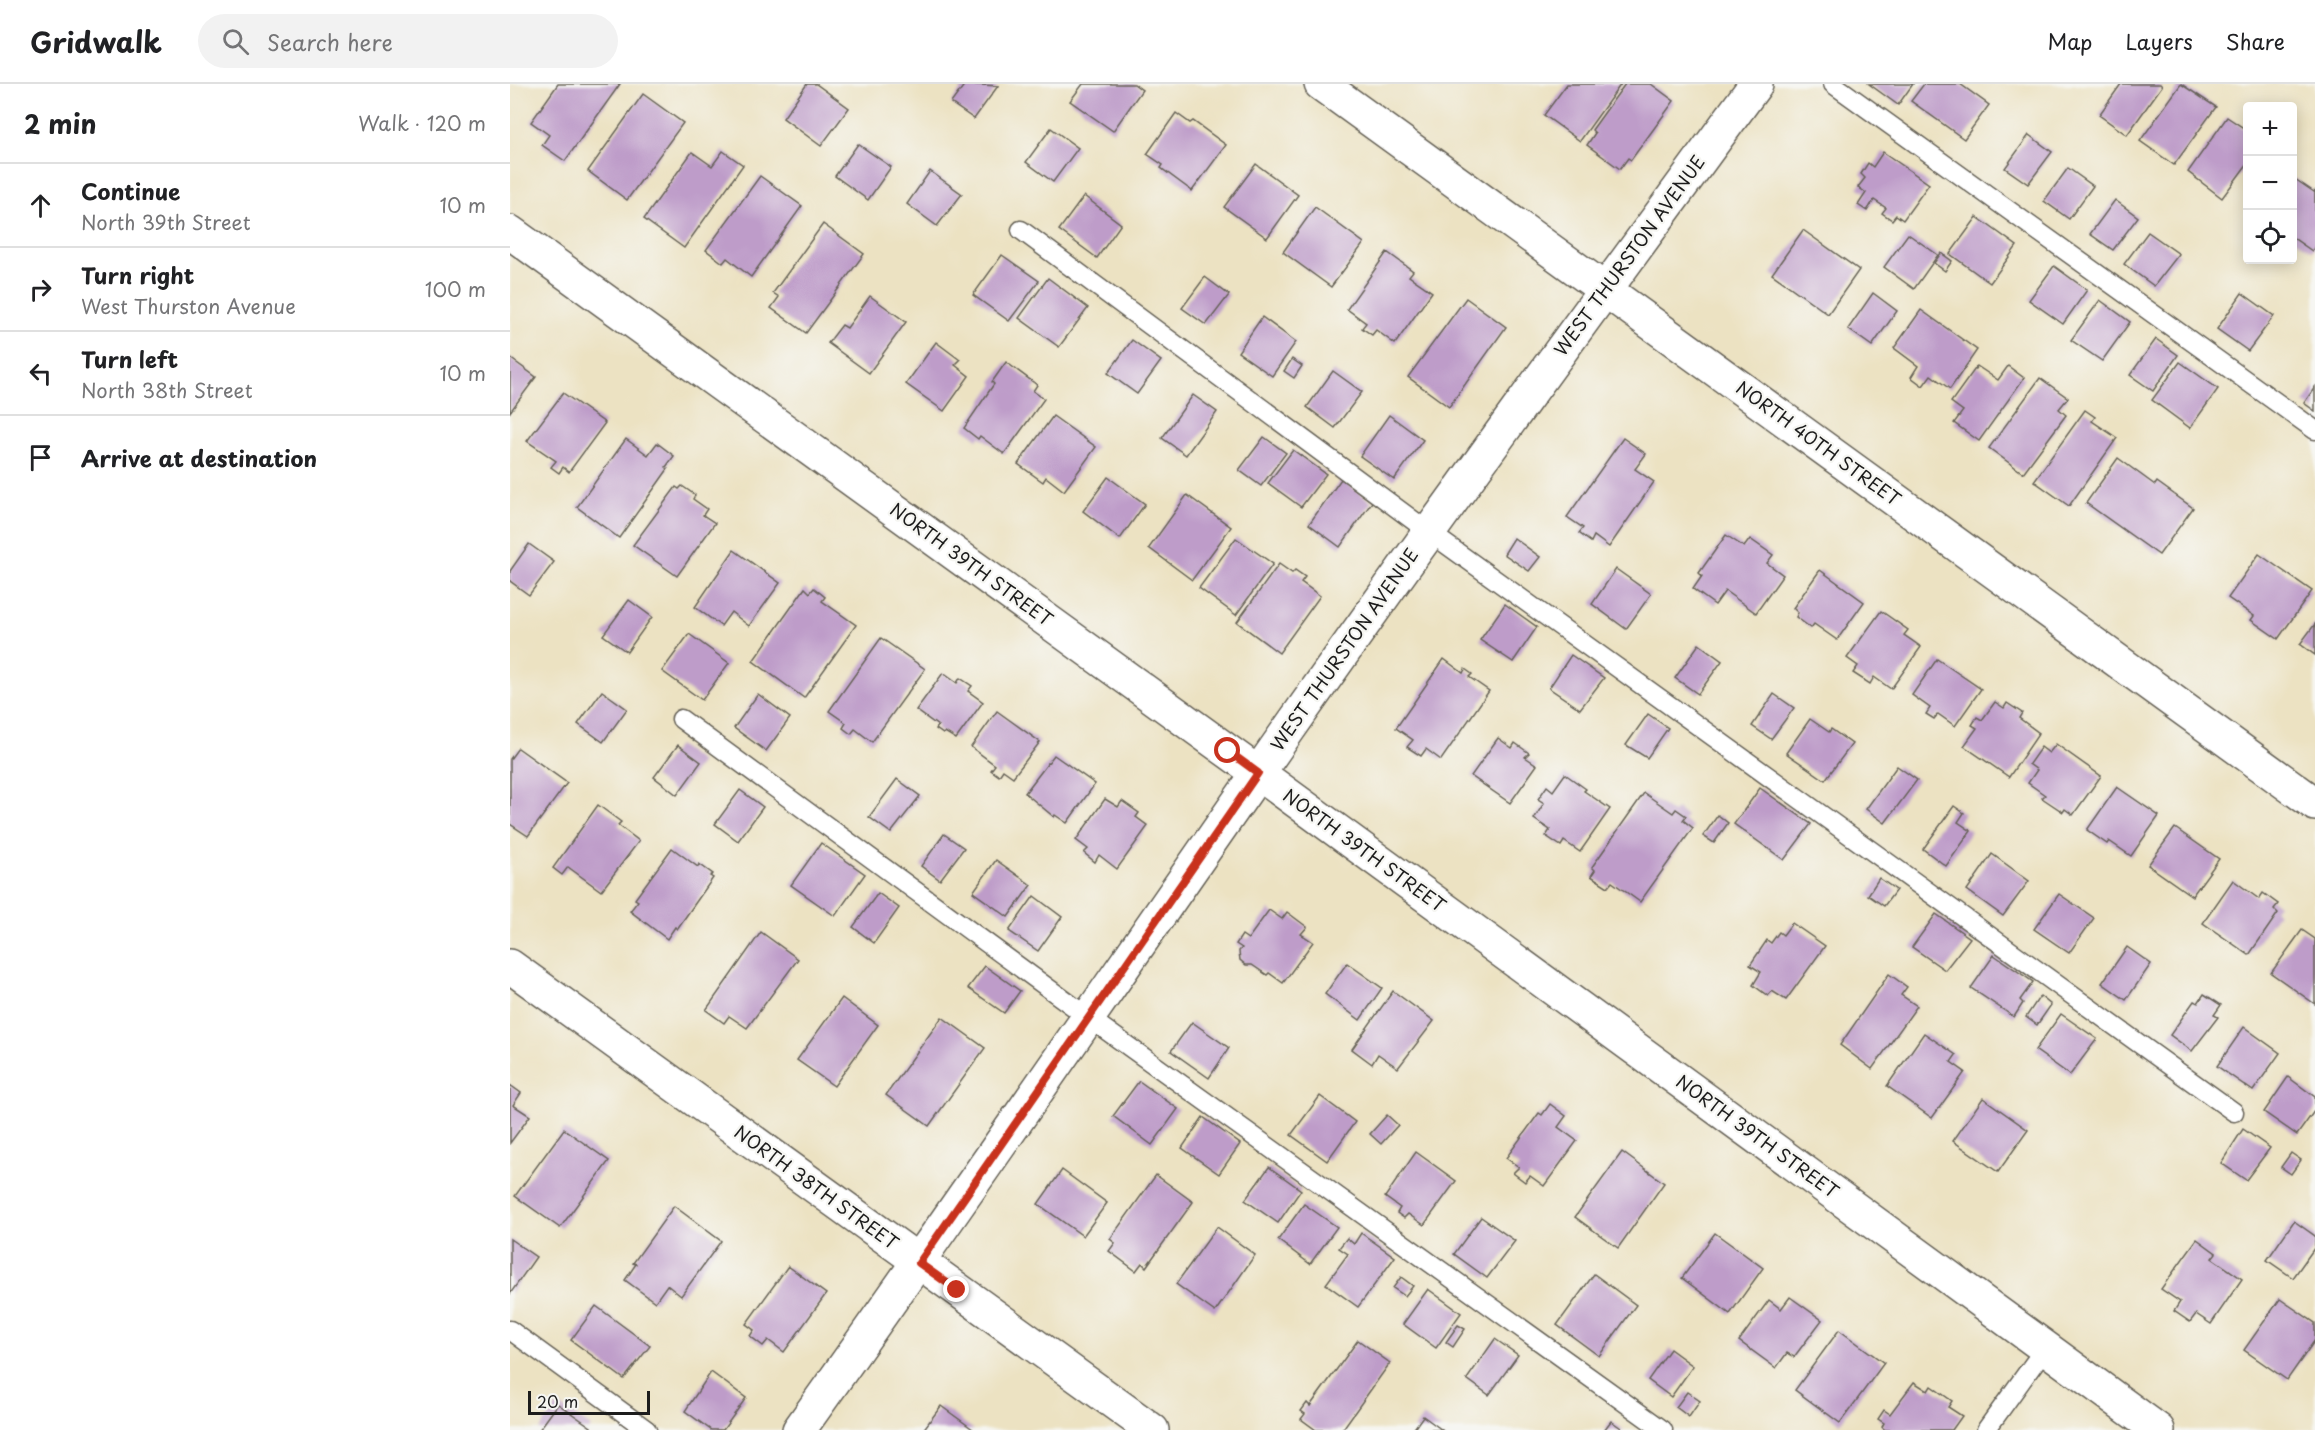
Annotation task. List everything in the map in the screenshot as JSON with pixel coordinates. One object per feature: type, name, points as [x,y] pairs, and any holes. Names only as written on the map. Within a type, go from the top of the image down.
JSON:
[{"type":"street","name":"NORTH 40TH STREET","points":[[1321,84],[2315,804]]},
{"type":"street","name":"WEST THURSTON AVENUE","points":[[800,1430],[1429,532],[1756,84]]},
{"type":"street","name":"NORTH 39TH STREET","points":[[510,232],[1258,773],[2158,1430]]},
{"type":"street","name":"NORTH 38TH STREET","points":[[510,966],[1152,1430]]},
{"type":"lane","points":[[1833,84],[2315,430]]},
{"type":"lane","points":[[1021,230],[1429,532],[2234,1112]]},
{"type":"lane","points":[[681,719],[1089,1018],[1663,1430]]},
{"type":"lane","points":[[510,1330],[647,1430]]},
{"type":"lane","points":[[1986,1430],[2045,1348]]},
{"type":"building","points":[[558,84],[620,84],[565,161],[542,145],[549,135],[531,122]]},
{"type":"building","points":[[807,84],[816,84],[849,108],[821,146],[783,118]]},
{"type":"building","points":[[965,84],[998,86],[974,119],[951,103]]},
{"type":"building","points":[[1083,84],[1134,84],[1142,90],[1113,131],[1070,101]]},
{"type":"building","points":[[1567,84],[1621,84],[1580,141],[1544,115]]},
{"type":"building","points":[[1625,84],[1651,84],[1674,101],[1631,160],[1628,158],[1620,169],[1587,145],[1595,133],[1592,130]]},
{"type":"building","points":[[1869,84],[1913,84],[1898,105]]},
{"type":"building","points":[[1924,84],[1960,84],[1989,105],[1964,139],[1911,101]]},
{"type":"building","points":[[2121,84],[2160,84],[2162,86],[2127,135],[2099,115]]},
{"type":"building","points":[[2181,84],[2216,107],[2174,165],[2140,141]]},
{"type":"building","points":[[643,94],[683,123],[627,200],[588,171]]},
{"type":"building","points":[[1176,113],[1190,123],[1193,121],[1226,145],[1192,191],[1161,168],[1163,165],[1147,154]]},
{"type":"building","points":[[2227,117],[2243,128],[2243,170],[2222,198],[2188,172]]},
{"type":"building","points":[[1051,128],[1078,148],[1053,182],[1026,162]]},
{"type":"building","points":[[2029,135],[2052,152],[2028,184],[2005,168]]},
{"type":"building","points":[[858,144],[891,167],[868,200],[835,176]]},
{"type":"building","points":[[723,151],[743,165],[684,248],[644,219],[692,152],[712,166]]},
{"type":"building","points":[[1883,152],[1929,184],[1903,220],[1896,215],[1892,220],[1882,213],[1886,208],[1874,200],[1867,211],[1858,205],[1866,193],[1858,187],[1865,178],[1861,174],[1868,163],[1873,167]]},
{"type":"building","points":[[1256,164],[1298,195],[1267,238],[1224,207]]},
{"type":"building","points":[[2068,168],[2093,186],[2069,219],[2044,201]]},
{"type":"building","points":[[930,171],[962,194],[937,226],[907,204]]},
{"type":"building","points":[[760,176],[802,206],[751,277],[727,258],[723,263],[706,250]]},
{"type":"building","points":[[2297,180],[2314,192],[2315,190],[2315,246],[2312,251],[2297,240]]},
{"type":"building","points":[[1084,196],[1121,224],[1097,258],[1059,230]]},
{"type":"building","points":[[2115,200],[2138,217],[2113,250],[2090,234]]},
{"type":"building","points":[[1315,207],[1364,243],[1331,287],[1283,252]]},
{"type":"building","points":[[1977,217],[2017,246],[1990,283],[1950,254]]},
{"type":"building","points":[[823,224],[864,254],[806,333],[771,308],[779,297],[773,293]]},
{"type":"building","points":[[1803,230],[1859,270],[1828,314],[1772,274]]},
{"type":"building","points":[[2148,232],[2179,254],[2154,286],[2124,264]]},
{"type":"building","points":[[1908,234],[1938,255],[1914,289],[1884,267]]},
{"type":"building","points":[[1387,252],[1413,271],[1409,276],[1432,292],[1395,344],[1376,330],[1372,335],[1362,328],[1366,323],[1347,309]]},
{"type":"building","points":[[1941,253],[1952,261],[1945,271],[1934,263]]},
{"type":"building","points":[[1002,255],[1039,281],[1009,321],[973,295]]},
{"type":"building","points":[[2054,266],[2087,290],[2063,324],[2029,300]]},
{"type":"building","points":[[1205,277],[1229,295],[1206,325],[1182,308]]},
{"type":"building","points":[[1048,278],[1088,308],[1059,347],[1019,318]]},
{"type":"building","points":[[1873,293],[1897,311],[1872,346],[1848,329]]},
{"type":"building","points":[[2242,293],[2274,316],[2248,351],[2217,329]]},
{"type":"building","points":[[870,296],[906,322],[869,373],[828,343],[842,325],[847,328]]},
{"type":"building","points":[[1466,298],[1506,327],[1449,407],[1408,377]]},
{"type":"building","points":[[2100,300],[2130,322],[2102,361],[2071,340]]},
{"type":"building","points":[[1921,310],[1977,350],[1950,389],[1931,375],[1923,386],[1911,377],[1918,366],[1894,348]]},
{"type":"building","points":[[1262,317],[1296,342],[1272,376],[1238,352]]},
{"type":"building","points":[[2156,339],[2178,355],[2153,391],[2130,375]]},
{"type":"building","points":[[1132,340],[1161,361],[1137,394],[1108,373]]},
{"type":"building","points":[[936,342],[960,360],[955,365],[969,376],[944,411],[906,384]]},
{"type":"building","points":[[510,358],[536,377],[510,412]]},
{"type":"building","points":[[1292,359],[1302,366],[1294,378],[1284,371]]},
{"type":"building","points":[[1006,362],[1037,385],[1033,391],[1044,399],[1004,454],[980,436],[978,439],[964,428]]},
{"type":"building","points":[[2180,362],[2218,389],[2190,428],[2152,400]]},
{"type":"building","points":[[1977,366],[1998,380],[2008,366],[2024,378],[1979,441],[1954,423],[1963,411],[1951,402]]},
{"type":"building","points":[[1333,371],[1362,392],[1335,428],[1307,407]]},
{"type":"building","points":[[2040,378],[2068,398],[2059,409],[2066,415],[2023,473],[1989,448]]},
{"type":"building","points":[[2315,387],[2315,411],[2304,403]]},
{"type":"building","points":[[563,393],[605,423],[569,472],[563,467],[559,473],[551,467],[556,461],[527,441]]},
{"type":"building","points":[[1193,395],[1217,412],[1186,455],[1162,438]]},
{"type":"building","points":[[2085,410],[2095,417],[2092,421],[2117,438],[2069,506],[2034,481]]},
{"type":"building","points":[[1389,415],[1423,440],[1394,480],[1360,456]]},
{"type":"building","points":[[1053,416],[1096,447],[1064,491],[1046,477],[1043,482],[1018,464]]},
{"type":"building","points":[[1264,437],[1286,453],[1261,486],[1239,470]]},
{"type":"building","points":[[1623,438],[1646,454],[1635,469],[1654,482],[1609,547],[1594,536],[1591,542],[1579,533],[1583,528],[1567,517]]},
{"type":"building","points":[[626,439],[648,455],[657,443],[674,456],[666,467],[668,469],[619,538],[577,507]]},
{"type":"building","points":[[1293,450],[1326,474],[1301,507],[1268,483]]},
{"type":"building","points":[[2118,458],[2155,485],[2157,482],[2193,508],[2159,555],[2086,503]]},
{"type":"building","points":[[1108,477],[1145,504],[1120,539],[1083,511]]},
{"type":"building","points":[[1341,479],[1372,502],[1340,547],[1309,524]]},
{"type":"building","points":[[682,486],[695,495],[693,499],[707,509],[703,515],[715,523],[677,576],[633,545],[676,487],[679,489]]},
{"type":"building","points":[[1187,495],[1231,527],[1192,580],[1149,548]]},
{"type":"building","points":[[1726,535],[1744,547],[1750,539],[1773,555],[1767,563],[1783,575],[1756,613],[1725,591],[1715,605],[1693,589],[1702,576],[1699,573]]},
{"type":"building","points":[[1236,538],[1273,564],[1236,615],[1199,588]]},
{"type":"building","points":[[1514,538],[1540,557],[1529,571],[1504,554]]},
{"type":"building","points":[[529,544],[554,562],[529,595],[510,581],[510,571]]},
{"type":"building","points":[[734,550],[780,583],[749,626],[731,612],[721,626],[695,607]]},
{"type":"building","points":[[2259,554],[2312,591],[2278,639],[2251,620],[2254,616],[2228,598]]},
{"type":"building","points":[[1279,564],[1292,573],[1295,570],[1305,577],[1301,582],[1320,596],[1279,653],[1237,622]]},
{"type":"building","points":[[1616,569],[1651,594],[1626,629],[1592,604]]},
{"type":"building","points":[[1820,570],[1864,602],[1837,640],[1814,624],[1811,628],[1796,617],[1798,613],[1793,608]]},
{"type":"building","points":[[805,588],[810,593],[814,588],[825,597],[822,601],[856,625],[804,698],[753,661]]},
{"type":"building","points":[[629,600],[652,617],[627,652],[603,635]]},
{"type":"building","points":[[1505,604],[1537,627],[1513,662],[1480,640]]},
{"type":"building","points":[[1881,611],[1908,630],[1904,635],[1921,647],[1891,689],[1874,677],[1870,684],[1853,673],[1858,666],[1847,658]]},
{"type":"building","points":[[2315,624],[2315,655],[2300,644]]},
{"type":"building","points":[[689,634],[729,663],[702,700],[662,671]]},
{"type":"building","points":[[881,638],[925,669],[872,742],[855,729],[851,734],[843,728],[846,723],[829,711]]},
{"type":"building","points":[[1699,644],[1722,661],[1698,694],[1675,678]]},
{"type":"building","points":[[1571,655],[1604,678],[1580,709],[1549,688]]},
{"type":"building","points":[[1444,659],[1463,673],[1465,669],[1472,674],[1469,677],[1489,691],[1441,760],[1426,749],[1421,756],[1407,747],[1413,740],[1396,728]]},
{"type":"building","points":[[1937,659],[1981,689],[1955,726],[1938,714],[1934,719],[1926,714],[1930,708],[1912,695]]},
{"type":"building","points":[[943,673],[957,683],[960,678],[972,686],[968,691],[983,702],[956,739],[936,729],[938,726],[916,710]]},
{"type":"building","points":[[602,691],[627,709],[603,742],[578,724]]},
{"type":"building","points":[[758,694],[790,718],[766,751],[734,728]]},
{"type":"building","points":[[1774,694],[1794,708],[1771,739],[1752,726]]},
{"type":"building","points":[[1995,702],[2004,708],[2007,703],[2022,713],[2019,718],[2039,733],[2009,777],[1964,746],[1977,728],[1972,725],[1977,717],[1982,720]]},
{"type":"building","points":[[997,711],[1040,742],[1013,777],[1003,770],[999,776],[991,770],[995,765],[971,747]]},
{"type":"building","points":[[1648,714],[1668,728],[1647,758],[1626,745]]},
{"type":"building","points":[[1810,719],[1829,732],[1831,729],[1852,744],[1825,780],[1786,753]]},
{"type":"building","points":[[1498,738],[1512,748],[1515,743],[1529,753],[1525,757],[1537,765],[1510,803],[1471,776]]},
{"type":"building","points":[[2056,744],[2101,776],[2073,815],[2065,809],[2063,812],[2042,798],[2045,795],[2028,783],[2037,770],[2029,764],[2041,747],[2049,753]]},
{"type":"building","points":[[678,745],[701,762],[677,795],[654,777]]},
{"type":"building","points":[[518,748],[567,783],[528,836],[510,824],[510,759]]},
{"type":"building","points":[[1054,755],[1095,784],[1067,823],[1055,815],[1054,817],[1025,793]]},
{"type":"building","points":[[1897,766],[1917,780],[1885,823],[1866,809]]},
{"type":"building","points":[[1565,774],[1610,809],[1580,852],[1564,841],[1561,846],[1546,836],[1550,830],[1534,819],[1544,803],[1538,799],[1547,786],[1553,791]]},
{"type":"building","points":[[897,779],[920,796],[891,833],[869,817]]},
{"type":"building","points":[[2117,787],[2159,816],[2131,856],[2109,841],[2107,844],[2087,830]]},
{"type":"building","points":[[1760,788],[1811,824],[1784,860],[1734,824]]},
{"type":"building","points":[[740,790],[763,807],[738,841],[715,824]]},
{"type":"building","points":[[1644,793],[1673,813],[1676,809],[1686,816],[1683,820],[1693,828],[1640,902],[1612,882],[1608,887],[1591,876],[1595,870],[1592,867]]},
{"type":"building","points":[[1105,799],[1118,807],[1122,801],[1139,813],[1136,817],[1148,826],[1117,869],[1099,855],[1095,862],[1084,853],[1088,849],[1076,840]]},
{"type":"building","points":[[598,805],[621,822],[618,825],[639,841],[601,891],[568,867],[562,875],[553,868]]},
{"type":"building","points":[[1954,806],[1964,813],[1958,822],[1971,831],[1946,866],[1923,849]]},
{"type":"building","points":[[1718,815],[1728,823],[1714,843],[1703,836]]},
{"type":"building","points":[[2175,828],[2219,859],[2192,896],[2148,865]]},
{"type":"building","points":[[944,834],[964,848],[940,880],[921,866]]},
{"type":"building","points":[[821,843],[865,874],[835,916],[791,885]]},
{"type":"building","points":[[672,848],[698,867],[699,864],[713,874],[710,876],[713,878],[677,929],[675,927],[667,939],[630,911],[638,901],[635,899]]},
{"type":"building","points":[[1992,854],[2029,881],[2003,916],[1967,890]]},
{"type":"building","points":[[996,860],[1031,885],[1008,917],[973,892]]},
{"type":"building","points":[[1879,878],[1896,890],[1884,906],[1868,895]]},
{"type":"building","points":[[2233,880],[2259,899],[2263,893],[2278,904],[2274,909],[2278,913],[2249,955],[2203,923]]},
{"type":"building","points":[[878,893],[899,908],[874,943],[853,927]]},
{"type":"building","points":[[2059,894],[2094,918],[2069,953],[2034,929]]},
{"type":"building","points":[[1034,896],[1062,917],[1038,951],[1009,931]]},
{"type":"building","points":[[1269,910],[1282,919],[1287,912],[1307,927],[1301,934],[1313,942],[1283,983],[1269,973],[1267,975],[1252,965],[1246,965],[1240,960],[1239,951],[1242,948],[1236,944],[1242,935],[1248,939]]},
{"type":"building","points":[[1936,914],[1970,938],[1945,970],[1912,947]]},
{"type":"building","points":[[1792,923],[1825,946],[1786,1000],[1772,991],[1768,996],[1753,985],[1761,972],[1750,965],[1767,940],[1771,943],[1779,932],[1783,935]]},
{"type":"building","points":[[2302,930],[2315,939],[2315,1004],[2271,973]]},
{"type":"building","points":[[761,932],[798,959],[747,1028],[729,1016],[724,1023],[706,1010]]},
{"type":"building","points":[[2127,947],[2151,964],[2126,1000],[2102,983]]},
{"type":"building","points":[[1994,955],[2033,982],[2020,1000],[2023,1003],[2014,1017],[1971,988]]},
{"type":"building","points":[[1347,963],[1382,988],[1360,1020],[1325,994]]},
{"type":"building","points":[[985,966],[1020,991],[1004,1013],[968,988]]},
{"type":"building","points":[[1889,974],[1907,987],[1901,995],[1917,1006],[1872,1069],[1840,1045]]},
{"type":"building","points":[[1393,991],[1434,1021],[1398,1068],[1378,1054],[1372,1064],[1352,1049]]},
{"type":"building","points":[[2204,994],[2221,1005],[2214,1015],[2218,1017],[2192,1051],[2170,1035],[2194,1001],[2198,1003]]},
{"type":"building","points":[[2040,996],[2051,1005],[2037,1025],[2026,1017]]},
{"type":"building","points":[[842,998],[878,1025],[834,1086],[797,1060]]},
{"type":"building","points":[[2061,1014],[2097,1039],[2070,1075],[2035,1050]]},
{"type":"building","points":[[942,1017],[985,1048],[929,1126],[886,1095]]},
{"type":"building","points":[[1192,1022],[1229,1048],[1209,1078],[1171,1051]]},
{"type":"building","points":[[2244,1027],[2280,1053],[2253,1091],[2217,1066]]},
{"type":"building","points":[[1924,1033],[1956,1055],[1951,1062],[1965,1072],[1932,1118],[1887,1086]]},
{"type":"building","points":[[2288,1077],[2315,1097],[2315,1110],[2297,1135],[2264,1112]]},
{"type":"building","points":[[1139,1081],[1178,1109],[1152,1145],[1113,1116]]},
{"type":"building","points":[[510,1085],[521,1093],[513,1105],[530,1116],[510,1143]]},
{"type":"building","points":[[1320,1096],[1355,1122],[1327,1161],[1291,1135]]},
{"type":"building","points":[[1983,1098],[2028,1130],[1998,1172],[1953,1141]]},
{"type":"building","points":[[1550,1104],[1566,1116],[1558,1127],[1577,1141],[1544,1186],[1530,1176],[1525,1182],[1513,1173],[1519,1167],[1506,1158],[1539,1113],[1542,1115]]},
{"type":"building","points":[[1387,1115],[1398,1125],[1381,1144],[1370,1134]]},
{"type":"building","points":[[1203,1117],[1240,1144],[1219,1174],[1182,1148]]},
{"type":"building","points":[[564,1129],[609,1161],[560,1228],[515,1196]]},
{"type":"building","points":[[2243,1129],[2270,1148],[2246,1180],[2221,1163]]},
{"type":"building","points":[[1416,1152],[1456,1181],[1424,1225],[1408,1214],[1404,1218],[1397,1213],[1400,1208],[1385,1197]]},
{"type":"building","points":[[1622,1152],[1664,1183],[1618,1248],[1575,1217]]},
{"type":"building","points":[[2291,1153],[2301,1160],[2291,1174],[2281,1167]]},
{"type":"building","points":[[1269,1167],[1301,1190],[1278,1223],[1245,1200]]},
{"type":"building","points":[[1062,1170],[1107,1203],[1083,1236],[1038,1204]]},
{"type":"building","points":[[1156,1175],[1193,1202],[1146,1267],[1142,1263],[1136,1271],[1109,1251],[1115,1243],[1110,1239]]},
{"type":"building","points":[[1304,1204],[1337,1227],[1310,1264],[1278,1240]]},
{"type":"building","points":[[674,1206],[721,1241],[681,1296],[667,1285],[655,1302],[625,1280],[636,1264],[633,1263]]},
{"type":"building","points":[[1481,1217],[1515,1241],[1487,1278],[1454,1254]]},
{"type":"building","points":[[2294,1221],[2315,1236],[2315,1247],[2293,1278],[2267,1260]]},
{"type":"building","points":[[1217,1227],[1255,1255],[1215,1312],[1176,1284]]},
{"type":"building","points":[[1361,1233],[1395,1257],[1358,1307],[1326,1284],[1348,1254],[1339,1248],[1347,1238],[1354,1244]]},
{"type":"building","points":[[1715,1233],[1763,1268],[1730,1314],[1682,1278]]},
{"type":"building","points":[[510,1239],[536,1257],[510,1294]]},
{"type":"building","points":[[2197,1239],[2216,1253],[2212,1258],[2242,1279],[2211,1324],[2196,1314],[2190,1322],[2174,1311],[2180,1302],[2161,1289]]},
{"type":"building","points":[[788,1266],[826,1294],[784,1352],[768,1340],[763,1346],[750,1336],[754,1330],[746,1324]]},
{"type":"building","points":[[1594,1274],[1636,1305],[1599,1356],[1557,1325]]},
{"type":"building","points":[[1401,1277],[1413,1286],[1405,1296],[1393,1288]]},
{"type":"building","points":[[1428,1289],[1461,1313],[1436,1348],[1403,1324]]},
{"type":"building","points":[[1790,1297],[1822,1320],[1794,1357],[1787,1353],[1776,1368],[1739,1341],[1769,1300],[1781,1309]]},
{"type":"building","points":[[2280,1299],[2315,1323],[2315,1340],[2287,1380],[2244,1350]]},
{"type":"building","points":[[596,1306],[650,1346],[624,1379],[571,1340]]},
{"type":"building","points":[[1458,1325],[1465,1329],[1453,1347],[1446,1342]]},
{"type":"building","points":[[1839,1330],[1884,1363],[1840,1423],[1795,1390]]},
{"type":"building","points":[[1495,1339],[1518,1355],[1489,1395],[1467,1379]]},
{"type":"building","points":[[1358,1340],[1390,1363],[1342,1430],[1316,1430],[1301,1419],[1305,1414],[1301,1411],[1307,1403],[1310,1406]]},
{"type":"building","points":[[1670,1349],[1693,1366],[1671,1397],[1648,1380]]},
{"type":"building","points":[[711,1372],[746,1398],[723,1430],[711,1430],[685,1411]]},
{"type":"building","points":[[1914,1382],[1928,1391],[1931,1386],[1952,1401],[1948,1407],[1962,1416],[1952,1430],[1885,1430],[1882,1427],[1884,1423],[1878,1419],[1884,1410],[1890,1414]]},
{"type":"building","points":[[1687,1392],[1700,1401],[1689,1417],[1676,1407]]},
{"type":"building","points":[[558,1404],[591,1427],[589,1430],[539,1430]]},
{"type":"building","points":[[941,1406],[974,1430],[923,1430]]},
{"type":"building","points":[[1423,1416],[1442,1430],[1413,1430]]},
{"type":"building","points":[[1611,1421],[1624,1430],[1604,1430]]},
{"type":"route","points":[[957,1290],[919,1263],[1258,773],[1228,751]]}]
